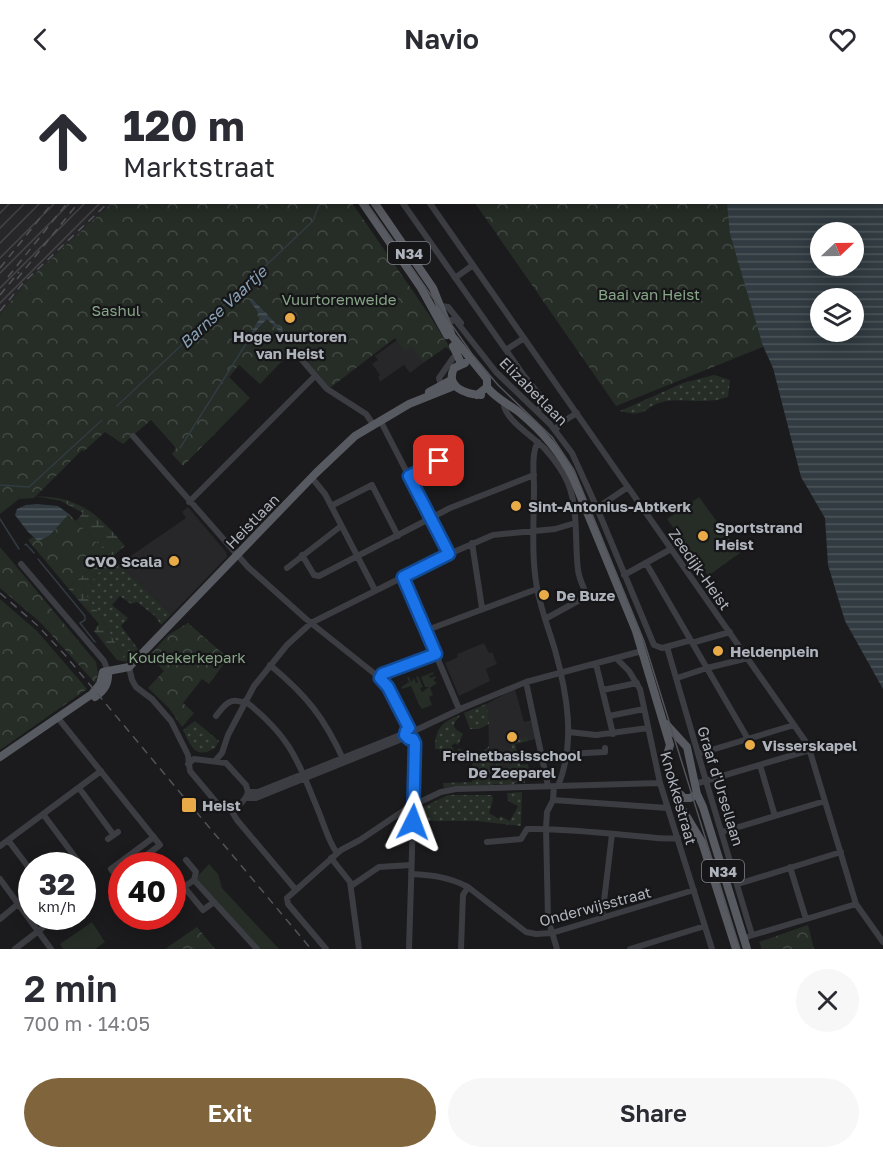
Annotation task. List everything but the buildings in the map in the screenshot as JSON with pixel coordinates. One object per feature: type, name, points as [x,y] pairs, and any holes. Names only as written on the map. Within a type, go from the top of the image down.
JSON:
[{"type":"main road","name":"N34","points":[[363,204],[414,277],[458,353],[461,363]]},
{"type":"main road","name":"Elizabetlaan","points":[[375,204],[433,288],[456,342],[481,372]]},
{"type":"main road","points":[[453,383],[452,371],[461,363],[470,364],[477,372],[481,372]]},
{"type":"main road","name":"N34","points":[[481,372],[488,381],[487,387],[494,396],[528,420],[556,448],[573,478],[633,624],[665,723],[671,748],[666,755],[667,765],[673,786],[680,807],[702,842],[736,949]]},
{"type":"main road","name":"N34","points":[[453,383],[477,395],[494,396]]},
{"type":"main road","name":"Heistlaan","points":[[423,398],[441,385],[453,383]]},
{"type":"main road","name":"Heistlaan","points":[[129,667],[355,436],[377,422],[453,383]]},
{"type":"main road","points":[[477,395],[487,387]]},
{"type":"main road","points":[[0,757],[103,690],[108,681],[106,671],[129,667]]},
{"type":"main road","name":"N34","points":[[665,723],[687,747],[697,794],[747,949]]},
{"type":"main road","points":[[671,748],[683,749],[692,766]]},
{"type":"main road","points":[[673,786],[684,798],[697,794]]},
{"type":"street","points":[[405,204],[454,278],[542,398],[543,402],[537,411]]},
{"type":"street","name":"Zeedijk-Heist","points":[[430,204],[810,750],[856,904],[883,942]]},
{"type":"street","points":[[454,278],[473,265]]},
{"type":"street","points":[[435,313],[441,306]]},
{"type":"street","name":"Elizabetlaan","points":[[441,306],[452,310],[481,354]]},
{"type":"street","name":"Elizabetlaan","points":[[447,324],[451,320],[456,321],[504,381],[556,430],[576,460],[654,645],[659,648],[668,647]]},
{"type":"street","points":[[506,350],[524,338]]},
{"type":"street","points":[[296,353],[331,392],[377,422],[409,476],[449,554]]},
{"type":"street","points":[[441,385],[439,378],[453,358]]},
{"type":"street","points":[[189,502],[315,376]]},
{"type":"street","points":[[504,402],[508,415],[556,462],[572,496],[578,570],[587,596],[545,619]]},
{"type":"street","points":[[556,430],[559,424],[577,413]]},
{"type":"street","points":[[133,436],[237,556],[311,623],[380,678],[396,702],[410,733],[415,754],[409,949]]},
{"type":"street","points":[[538,442],[535,446],[534,475],[534,568],[537,589],[566,693],[569,732],[563,776],[553,786]]},
{"type":"street","points":[[409,476],[454,454]]},
{"type":"street","points":[[302,555],[314,575],[319,576],[431,518],[534,475]]},
{"type":"street","points":[[312,478],[325,494],[375,590]]},
{"type":"street","points":[[331,506],[372,485],[398,536]]},
{"type":"street","points":[[597,508],[628,487]]},
{"type":"street","points":[[215,761],[222,753],[228,735],[245,702],[270,665],[287,645],[311,623],[472,543],[503,533],[555,529],[574,520],[585,518],[590,521]]},
{"type":"street","points":[[287,568],[341,526]]},
{"type":"street","points":[[472,543],[482,608]]},
{"type":"street","points":[[624,575],[671,549]]},
{"type":"street","points":[[646,563],[748,739]]},
{"type":"street","points":[[21,564],[104,661],[106,671]]},
{"type":"street","points":[[403,577],[459,709]]},
{"type":"street","points":[[427,630],[537,589]]},
{"type":"street","points":[[730,633],[668,647],[677,678],[748,658]]},
{"type":"street","points":[[188,755],[190,771],[221,808],[231,810],[247,795],[304,776],[526,682],[642,651]]},
{"type":"street","points":[[380,678],[382,674],[436,654]]},
{"type":"street","name":"Knokkestraat","points":[[616,659],[629,671],[637,683],[660,783],[712,949]]},
{"type":"street","points":[[596,664],[613,734]]},
{"type":"street","points":[[270,665],[314,707],[326,725],[343,760]]},
{"type":"street","points":[[129,667],[134,684],[166,714],[188,755],[194,759],[226,763]]},
{"type":"street","name":"Graaf d'Ursellaan","points":[[677,678],[753,935]]},
{"type":"street","points":[[526,682],[553,786],[553,800],[547,812],[546,828],[548,919],[556,949]]},
{"type":"street","points":[[603,690],[637,683]]},
{"type":"street","points":[[216,716],[229,702],[236,699],[245,702],[264,715],[280,732],[297,759],[334,855],[351,885],[359,949]]},
{"type":"street","points":[[609,716],[644,709]]},
{"type":"street","points":[[60,717],[160,845],[151,852]]},
{"type":"street","points":[[698,754],[794,725]]},
{"type":"street","points":[[569,732],[596,735],[648,729]]},
{"type":"street","points":[[566,754],[605,752],[606,748]]},
{"type":"street","points":[[695,784],[810,750]]},
{"type":"street","points":[[222,753],[226,763],[246,785],[247,795]]},
{"type":"street","points":[[188,764],[194,759]]},
{"type":"street","points":[[656,768],[667,765]]},
{"type":"street","points":[[759,765],[775,816]]},
{"type":"street","points":[[0,846],[101,771]]},
{"type":"street","points":[[326,949],[287,901],[334,855],[414,805],[448,790],[660,783]]},
{"type":"street","points":[[79,788],[113,835]]},
{"type":"street","points":[[553,800],[668,808]]},
{"type":"street","points":[[722,832],[825,801]]},
{"type":"street","points":[[231,810],[296,890]]},
{"type":"street","points":[[43,814],[71,852]]},
{"type":"street","points":[[487,842],[521,839],[527,829],[546,828],[668,840],[678,838]]},
{"type":"street","points":[[602,918],[612,834]]},
{"type":"street","points":[[134,852],[154,837]]},
{"type":"street","points":[[8,840],[18,853]]},
{"type":"street","points":[[738,884],[841,852]]},
{"type":"street","points":[[186,860],[196,872],[194,879],[184,887],[201,909],[205,910],[214,902]]},
{"type":"street","points":[[351,885],[379,867],[411,865]]},
{"type":"street","points":[[790,867],[806,919]]},
{"type":"street","name":"Onderwijsstraat","points":[[411,874],[438,875],[468,887],[526,932],[536,934],[552,933],[694,890]]},
{"type":"street","points":[[0,879],[18,904],[0,919]]},
{"type":"street","points":[[194,879],[257,949]]},
{"type":"street","points":[[461,949],[463,895],[468,887]]},
{"type":"street","points":[[742,938],[856,904]]},
{"type":"street","points":[[630,949],[705,926]]},
{"type":"street","points":[[15,949],[39,931],[51,949]]},
{"type":"shaded area","points":[[0,204],[111,204],[26,282],[0,315]]},
{"type":"shaded area","points":[[727,204],[883,204],[883,689],[845,621],[828,565],[825,518],[801,477],[773,368],[763,346],[730,234]]},
{"type":"shaded area","points":[[252,299],[287,335],[285,337],[267,319],[251,336],[260,317],[250,301]]},
{"type":"shaded area","points":[[397,340],[405,351],[412,346],[423,363],[410,373],[404,365],[378,383],[380,375],[372,364],[378,360],[375,356]]},
{"type":"shaded area","points":[[37,504],[58,506],[69,514],[49,536],[38,541],[15,515],[17,509]]},
{"type":"shaded area","name":"CVO Scala","points":[[188,507],[226,552],[227,557],[171,615],[119,564],[186,518],[182,512]]},
{"type":"shaded area","points":[[484,643],[489,653],[492,652],[497,664],[486,669],[490,681],[459,696],[445,663],[458,657],[457,654]]},
{"type":"shaded area","name":"Freinetbasisschool De Zeeparel","points":[[515,689],[524,722],[532,720],[536,739],[515,744],[520,765],[528,764],[529,776],[525,776],[525,783],[490,786],[486,704]]},
{"type":"green space","name":"Sashul","points":[[111,204],[353,204],[453,353],[446,347],[423,363],[412,347],[405,352],[395,338],[330,388],[297,349],[290,353],[260,384],[239,365],[229,377],[250,398],[183,466],[172,454],[176,448],[151,420],[123,444],[105,432],[84,451],[82,450],[34,498],[19,499],[0,514],[0,315],[26,282]]},
{"type":"green space","name":"Baai van Heist","points":[[476,204],[883,204],[883,300],[864,299],[864,288],[810,288],[810,328],[616,406]]},
{"type":"green space","points":[[714,375],[730,380],[728,397],[711,401],[666,401],[636,413],[620,411],[683,383]]},
{"type":"green space","points":[[35,496],[64,500],[86,509],[105,524],[125,546],[112,557],[83,591],[98,612],[126,662],[117,660],[94,631],[99,624],[68,588],[108,554],[76,521],[83,513],[61,501]]},
{"type":"green space","name":"Sportstrand Heist","points":[[699,497],[740,553],[708,576],[667,519]]},
{"type":"green space","points":[[69,514],[108,554],[68,588],[28,540],[33,537],[38,540],[49,536]]},
{"type":"green space","points":[[0,547],[96,662],[98,673],[95,683],[41,623],[0,588]]},
{"type":"green space","points":[[112,557],[171,615],[161,625],[155,616],[137,602],[131,604],[120,596],[112,605],[128,618],[121,626],[138,649],[126,662],[98,612],[83,591]]},
{"type":"green space","points":[[0,599],[37,631],[87,689],[0,750]]},
{"type":"green space","name":"Koudekerkepark","points":[[188,623],[228,658],[209,684],[202,679],[183,703],[194,713],[182,727],[169,708],[148,688],[164,671],[149,656],[168,635]]},
{"type":"green space","points":[[433,672],[434,674],[429,676],[430,678],[435,676],[433,680],[437,683],[430,688],[433,695],[429,697],[432,705],[422,709],[411,686],[402,689],[401,687],[409,682],[407,677],[411,682],[414,678],[418,683],[416,677],[418,676],[423,687],[420,688],[422,692],[429,687],[425,687],[421,677]]},
{"type":"green space","points":[[486,704],[489,724],[479,729],[470,729],[464,713]]},
{"type":"green space","points":[[460,715],[454,726],[463,734],[458,745],[455,743],[451,746],[455,751],[460,748],[468,758],[460,750],[449,760],[439,749],[435,749],[436,736],[444,723]]},
{"type":"green space","points":[[195,721],[219,741],[215,748],[198,752],[191,746],[183,730]]},
{"type":"green space","points":[[527,737],[528,741],[515,744],[520,765],[528,764],[529,776],[525,776],[525,783],[519,782],[523,779],[523,772],[512,773],[514,785],[494,784],[493,786],[444,788],[443,783],[472,782],[475,776],[475,769],[472,769],[473,760],[489,746],[489,750],[493,750],[493,777],[496,777],[496,749],[499,749],[500,772],[510,772],[512,741]]},
{"type":"green space","points":[[522,792],[521,826],[476,821],[417,821],[417,810],[448,795],[492,795],[493,800],[489,813],[499,819],[500,816],[510,821],[518,806],[508,801],[507,793]]},
{"type":"green space","points":[[209,864],[218,874],[222,888],[279,949],[259,949],[196,878]]},
{"type":"green space","points":[[808,925],[814,949],[762,949],[759,942]]},
{"type":"green space","points":[[197,927],[215,949],[165,949],[168,947]]},
{"type":"green space","points":[[96,928],[105,942],[95,949],[63,949],[60,944],[80,930],[96,930]]},
{"type":"waterway","name":"Barnse Vaartje","points":[[117,406],[313,221],[319,204]]},
{"type":"waterway","points":[[180,448],[251,336]]},
{"type":"waterway","points":[[0,485],[29,487],[102,420]]},
{"type":"waterway","points":[[0,519],[19,549]]},
{"type":"waterway","points":[[25,545],[34,553]]},
{"type":"waterway","points":[[38,559],[85,616],[85,620],[80,623],[95,642]]},
{"type":"tram line","points":[[367,204],[472,354],[498,385],[552,437],[574,470],[644,641],[740,949]]},
{"type":"railway","points":[[0,268],[51,204]]},
{"type":"railway","points":[[8,277],[66,204]]},
{"type":"railway","points":[[17,279],[77,204]]},
{"type":"railway","points":[[0,311],[23,283],[107,204]]},
{"type":"railway","points":[[0,295],[19,272]]},
{"type":"railway","points":[[0,593],[38,626],[65,655],[311,949]]},
{"type":"place","name":"Hoge vuurtoren van Heist","points":[[290,318]]},
{"type":"place","name":"Sint-Antonius-Abtkerk","points":[[516,506]]},
{"type":"place","name":"Sportstrand Heist","points":[[703,536]]},
{"type":"place","name":"CVO Scala","points":[[174,561]]},
{"type":"place","name":"De Buze","points":[[544,595]]},
{"type":"place","name":"Heldenplein","points":[[718,651]]},
{"type":"place","name":"Freinetbasisschool De Zeeparel","points":[[512,737]]},
{"type":"place","name":"Visserskapel","points":[[750,745]]},
{"type":"place","name":"Heist","points":[[189,805]]},
{"type":"route","points":[[413,822],[415,743],[413,739],[405,735],[409,728],[405,718],[388,687],[380,678],[382,674],[436,654],[403,577],[449,554],[409,476],[439,461]]},
{"type":"park label","name":"Vuurtorenweide","points":[[339,299]]}]
